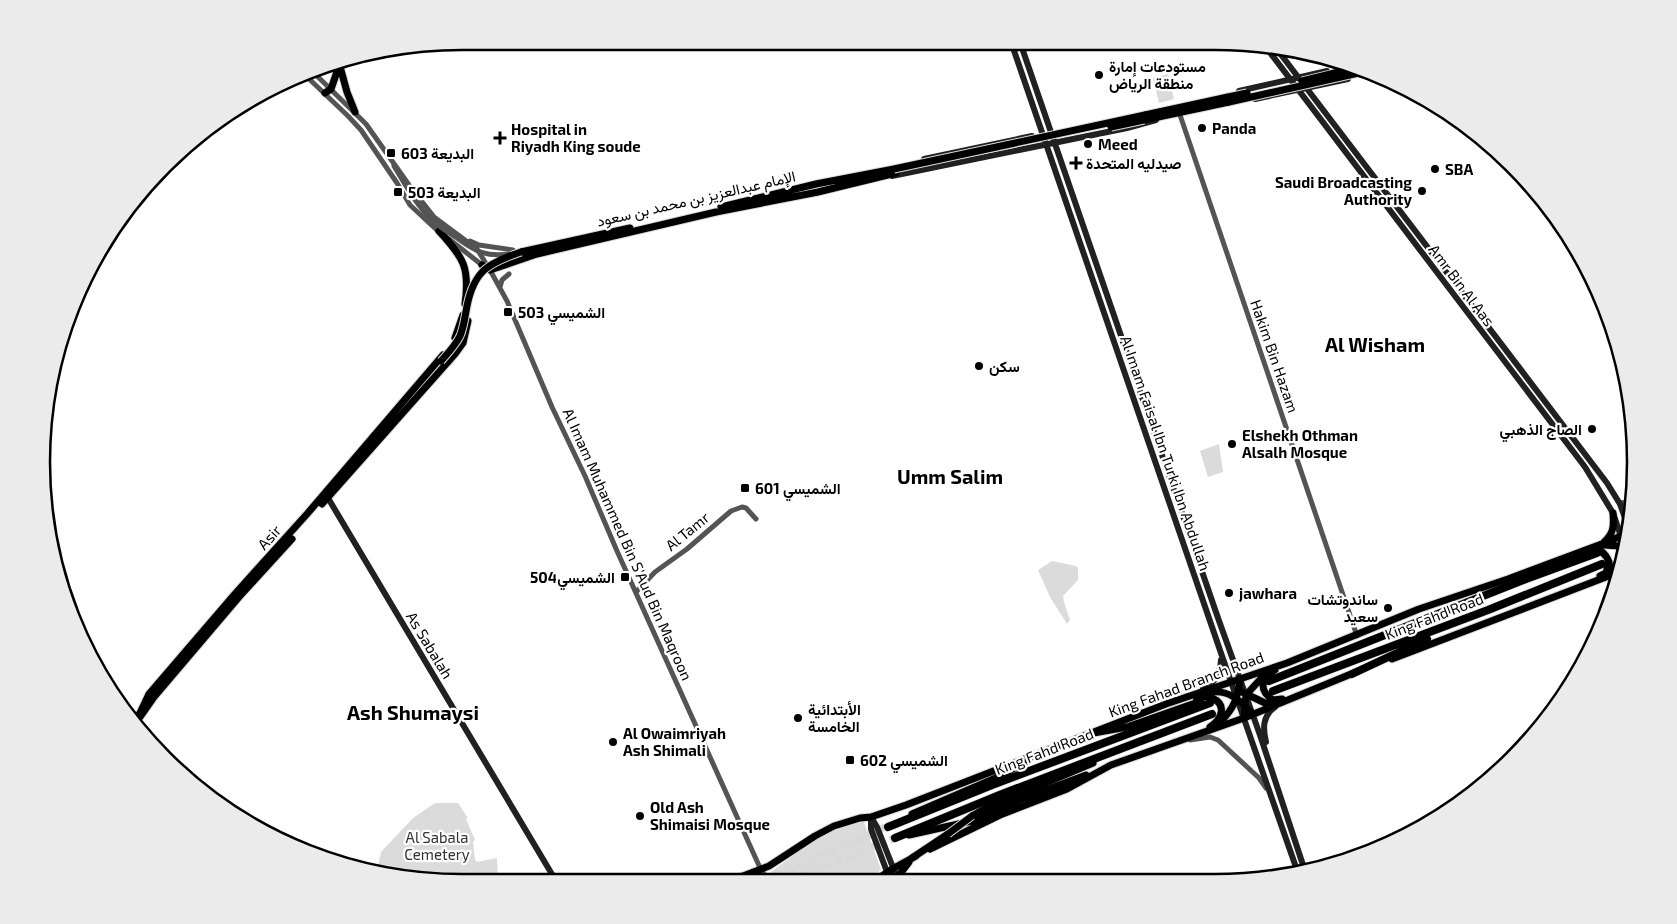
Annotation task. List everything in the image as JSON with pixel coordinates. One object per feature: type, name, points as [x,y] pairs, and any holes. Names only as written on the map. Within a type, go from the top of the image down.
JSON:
[{"type":"highway","name":"King Fahd Road","points":[[1269,681],[1598,549]]},
{"type":"highway","name":"King Fahd Road","points":[[1274,691],[1488,610],[1602,564]]},
{"type":"highway","points":[[1352,674],[1391,654],[1483,616],[1488,610]]},
{"type":"highway","name":"King Fahd Road","points":[[889,825],[1210,703]]},
{"type":"highway","name":"King Fahd Road","points":[[895,838],[1012,790],[1212,714]]},
{"type":"main road","name":"Al Imam Faisal Ibn Turki Ibn Abdullah","points":[[1014,50],[1296,866]]},
{"type":"main road","name":"Al Imam Faisal Ibn Turki Ibn Abdullah","points":[[1023,50],[1303,864]]},
{"type":"main road","name":"Amr Bin Al Aas","points":[[1271,54],[1584,467],[1621,528]]},
{"type":"main road","name":"Amr Bin Al Aas","points":[[1282,56],[1597,470],[1624,511]]},
{"type":"main road","points":[[1276,83],[1281,67]]},
{"type":"main road","points":[[341,69],[355,112]]},
{"type":"main road","name":"الإمام عبدالعزيز بن محمد بن سعود","points":[[881,174],[943,155],[1111,119],[1161,111],[1337,69]]},
{"type":"main road","points":[[328,91],[336,70]]},
{"type":"main road","name":"الإمام عبدالعزيز بن محمد بن سعود","points":[[490,270],[537,254],[807,186],[881,174],[1144,117],[1202,108],[1229,99],[1343,71]]},
{"type":"main road","name":"الإمام عبدالعزيز بن محمد بن سعود","points":[[1210,100],[1229,99],[1353,74]]},
{"type":"main road","name":"الإمام عبدالعزيز بن محمد بن سعود","points":[[1202,108],[1212,108],[1307,89],[1357,76]]},
{"type":"main road","name":"الإمام عبدالعزيز بن محمد بن سعود","points":[[1144,117],[1161,111]]},
{"type":"main road","name":"الإمام عبدالعزيز بن محمد بن سعود","points":[[881,174],[895,176],[1047,145],[1127,128],[1177,113]]},
{"type":"main road","points":[[1321,120],[1328,115]]},
{"type":"main road","name":"الإمام عبدالعزيز بن محمد بن سعود","points":[[521,252],[715,210]]},
{"type":"main road","points":[[428,374],[458,333],[467,286],[463,261],[439,232]]},
{"type":"main road","points":[[428,374],[454,346],[460,336],[471,291],[480,273],[497,260],[521,252]]},
{"type":"main road","points":[[482,265],[490,270]]},
{"type":"main road","name":"Asir","points":[[138,717],[455,354],[463,343],[476,286],[484,274],[490,270]]},
{"type":"main road","name":"Asir","points":[[138,716],[149,694],[234,595],[301,522],[428,374]]},
{"type":"main road","name":"As Sabalah","points":[[328,498],[551,874]]},
{"type":"main road","points":[[1598,549],[1614,528],[1613,513]]},
{"type":"main road","name":"King Fahad Branch Road","points":[[750,874],[761,870],[834,826],[906,806],[1088,734],[1357,636],[1400,616],[1583,550],[1598,549],[1619,539]]},
{"type":"main road","points":[[1598,549],[1612,545],[1618,547]]},
{"type":"main road","points":[[1583,550],[1597,549],[1603,552],[1609,562],[1606,573],[1594,580]]},
{"type":"main road","points":[[895,838],[972,821],[1019,800],[1244,718],[1594,580],[1609,574],[1613,567]]},
{"type":"main road","points":[[1594,580],[1611,574]]},
{"type":"main road","points":[[1400,616],[1414,615],[1504,583],[1526,579]]},
{"type":"main road","points":[[1183,699],[1211,685],[1215,681],[1221,668],[1222,656]]},
{"type":"main road","points":[[1286,663],[1266,676],[1263,685],[1264,690],[1273,700],[1296,697]]},
{"type":"main road","points":[[1244,718],[1246,695],[1263,674],[1286,663]]},
{"type":"main road","points":[[1197,735],[1217,724],[1235,705],[1240,678]]},
{"type":"main road","points":[[1231,682],[1246,695],[1271,703],[1296,697]]},
{"type":"main road","points":[[1183,699],[1220,692],[1237,698],[1252,714]]},
{"type":"main road","points":[[1183,699],[1207,696],[1217,701],[1220,707],[1221,714],[1219,720],[1197,735]]},
{"type":"main road","points":[[1273,778],[1263,726],[1268,712],[1296,697]]},
{"type":"main road","points":[[1088,734],[1127,727],[1201,701]]},
{"type":"main road","points":[[900,874],[912,858],[986,808],[1150,738]]},
{"type":"main road","points":[[889,825],[998,777],[1048,750]]},
{"type":"main road","points":[[884,874],[912,858],[1000,815],[1067,789],[1111,766]]},
{"type":"main road","points":[[871,817],[871,830],[893,874]]},
{"type":"street","points":[[317,77],[367,137],[410,205],[439,232],[482,265]]},
{"type":"street","points":[[310,79],[355,112],[366,124],[428,210],[441,223],[460,236],[480,245],[513,250]]},
{"type":"street","name":"Hakim Bin Hazam","points":[[1177,113],[1357,636]]},
{"type":"street","points":[[366,124],[416,202],[432,220],[472,248],[491,256],[521,252]]},
{"type":"street","name":"Al Imam Muhammed Bin S'Aud Bin Maqroon","points":[[460,236],[477,249],[500,287],[762,874]]},
{"type":"street","points":[[500,287],[502,280],[509,274]]},
{"type":"street","points":[[1618,501],[1625,502]]},
{"type":"street","name":"Al Tamr","points":[[636,591],[655,572],[687,549],[731,511],[742,507],[746,508],[756,519]]},
{"type":"street","points":[[1182,741],[1204,738],[1218,740],[1259,778],[1272,796]]},
{"type":"street","name":"Al Imam Muhammed Bin S'Aud Bin Maqroon","points":[[761,870],[764,874]]},
{"type":"green space","points":[[1168,74],[1174,99],[1159,103],[1153,78]]},
{"type":"green space","points":[[1219,444],[1223,472],[1208,477],[1200,451]]},
{"type":"green space","points":[[1052,561],[1076,566],[1078,569],[1078,580],[1063,596],[1070,620],[1067,624],[1050,597],[1038,570]]},
{"type":"green space","name":"Al Sabala Cemetery","points":[[435,803],[458,803],[468,818],[466,819],[475,840],[473,842],[475,860],[477,862],[497,858],[498,874],[435,873],[378,865],[381,852],[413,818]]},
{"type":"green space","points":[[861,821],[864,822],[881,870],[875,874],[770,874],[811,842],[826,834]]},
{"type":"tunnel","points":[[860,840],[890,824]]},
{"type":"tunnel","points":[[780,874],[888,827]]},
{"type":"tunnel","points":[[807,874],[895,838]]},
{"type":"place","name":"مستودعات إمارة منطقة الرياض","points":[[1099,75]]},
{"type":"place","name":"Panda","points":[[1202,128]]},
{"type":"place","name":"Hospital in Riyadh King soude","points":[[500,138]]},
{"type":"place","name":"Meed","points":[[1088,144]]},
{"type":"place","name":"البديعة 603","points":[[391,153]]},
{"type":"place","name":"صيدليه المتحدة","points":[[1076,163]]},
{"type":"place","name":"SBA","points":[[1435,169]]},
{"type":"place","name":"Saudi Broadcasting Authority","points":[[1422,191]]},
{"type":"place","name":"البديعة 503","points":[[398,192]]},
{"type":"place","name":"الشميسي 503","points":[[508,312]]},
{"type":"place","name":"سكن","points":[[979,366]]},
{"type":"place","name":"الصاج الذهبي","points":[[1592,429]]},
{"type":"place","name":"Elshekh Othman Alsalh Mosque","points":[[1232,444]]},
{"type":"place","name":"الشميسي 601","points":[[745,488]]},
{"type":"place","name":"الشميسي504","points":[[625,577]]},
{"type":"place","name":"jawhara","points":[[1229,593]]},
{"type":"place","name":"ساندوتشات سعيد","points":[[1388,608]]},
{"type":"place","name":"الأبتدائية الخامسة","points":[[798,718]]},
{"type":"place","name":"Al Owaimriyah Ash Shimali","points":[[613,742]]},
{"type":"place","name":"الشميسي 602","points":[[850,760]]},
{"type":"place","name":"Old Ash Shimaisi Mosque","points":[[640,816]]},
{"type":"district","name":"Al Wisham","points":[[1375,344]]},
{"type":"district","name":"Umm Salim","points":[[950,476]]},
{"type":"district","name":"Ash Shumaysi","points":[[413,712]]}]
